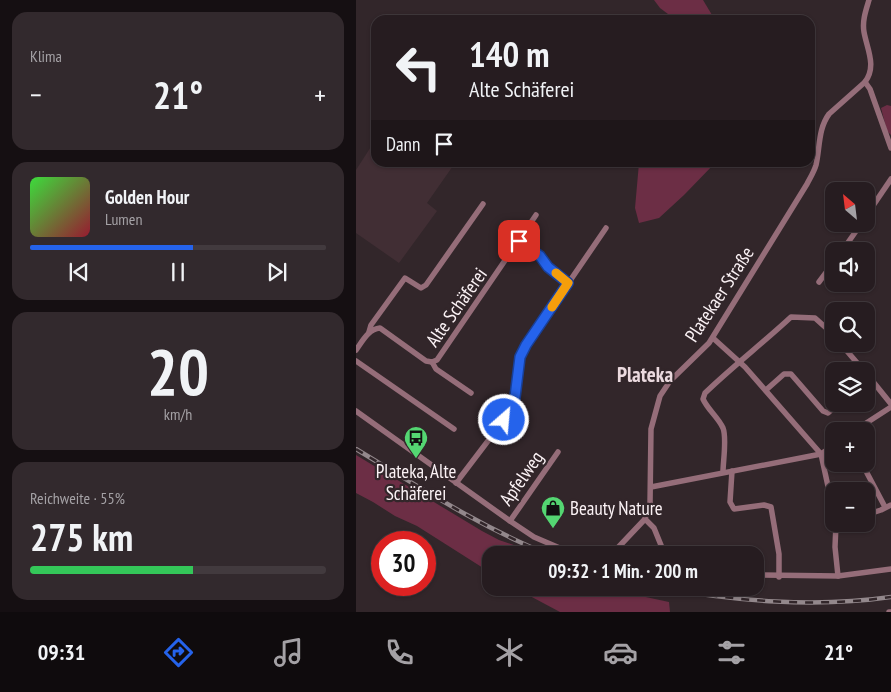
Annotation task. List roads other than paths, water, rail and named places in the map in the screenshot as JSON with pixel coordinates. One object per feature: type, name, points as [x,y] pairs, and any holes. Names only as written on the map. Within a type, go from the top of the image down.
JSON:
[{"type":"street","points":[[869,0],[864,24],[872,67],[870,76],[865,82],[870,89],[891,148]]},
{"type":"street","name":"Platekaer Straße","points":[[645,519],[650,504],[651,428],[660,396],[670,381],[705,349],[713,338],[814,172],[825,119],[828,114],[865,82]]},
{"type":"street","points":[[875,203],[891,179]]},
{"type":"street","name":"Alte Schäferei","points":[[369,332],[371,324],[405,278],[421,288],[426,285],[483,204]]},
{"type":"street","name":"Alte Schäferei","points":[[432,362],[441,356],[536,215]]},
{"type":"street","points":[[456,483],[510,412],[516,398],[520,357],[526,345],[606,228]]},
{"type":"street","points":[[519,241],[540,256],[548,267],[568,283]]},
{"type":"street","points":[[819,282],[825,274]]},
{"type":"street","points":[[723,472],[724,430],[715,415],[707,408],[703,399],[705,393],[791,317],[815,318],[825,327]]},
{"type":"street","name":"Alte Schäferei","points":[[356,350],[374,328],[385,331],[421,357],[432,362],[436,369],[471,394]]},
{"type":"street","points":[[713,338],[745,367],[821,454],[827,482]]},
{"type":"street","points":[[847,352],[856,362]]},
{"type":"street","points":[[356,361],[454,429]]},
{"type":"street","points":[[766,390],[784,374],[791,374],[825,412]]},
{"type":"street","points":[[867,422],[891,405],[875,386]]},
{"type":"street","points":[[356,411],[510,521],[534,537],[555,546]]},
{"type":"street","points":[[651,487],[821,454],[825,451]]},
{"type":"street","name":"Apfelweg","points":[[510,521],[558,452]]},
{"type":"street","points":[[732,471],[730,502],[734,509],[764,505],[771,507],[779,554],[779,577]]},
{"type":"street","points":[[867,473],[888,506],[875,512]]},
{"type":"street","points":[[620,546],[645,519],[654,528],[661,546]]},
{"type":"street","points":[[836,532],[838,576]]},
{"type":"street","points":[[764,576],[838,576],[891,569]]},
{"type":"railway","points":[[356,449],[475,520],[530,546]]},
{"type":"railway","points":[[719,596],[776,602],[833,602],[891,597]]},
{"type":"place","name":"Plateka, Alte Schäferei","points":[[416,459]]},
{"type":"place","name":"Beauty Nature","points":[[553,529]]},
{"type":"district","name":"Plateka","points":[[645,375]]}]
